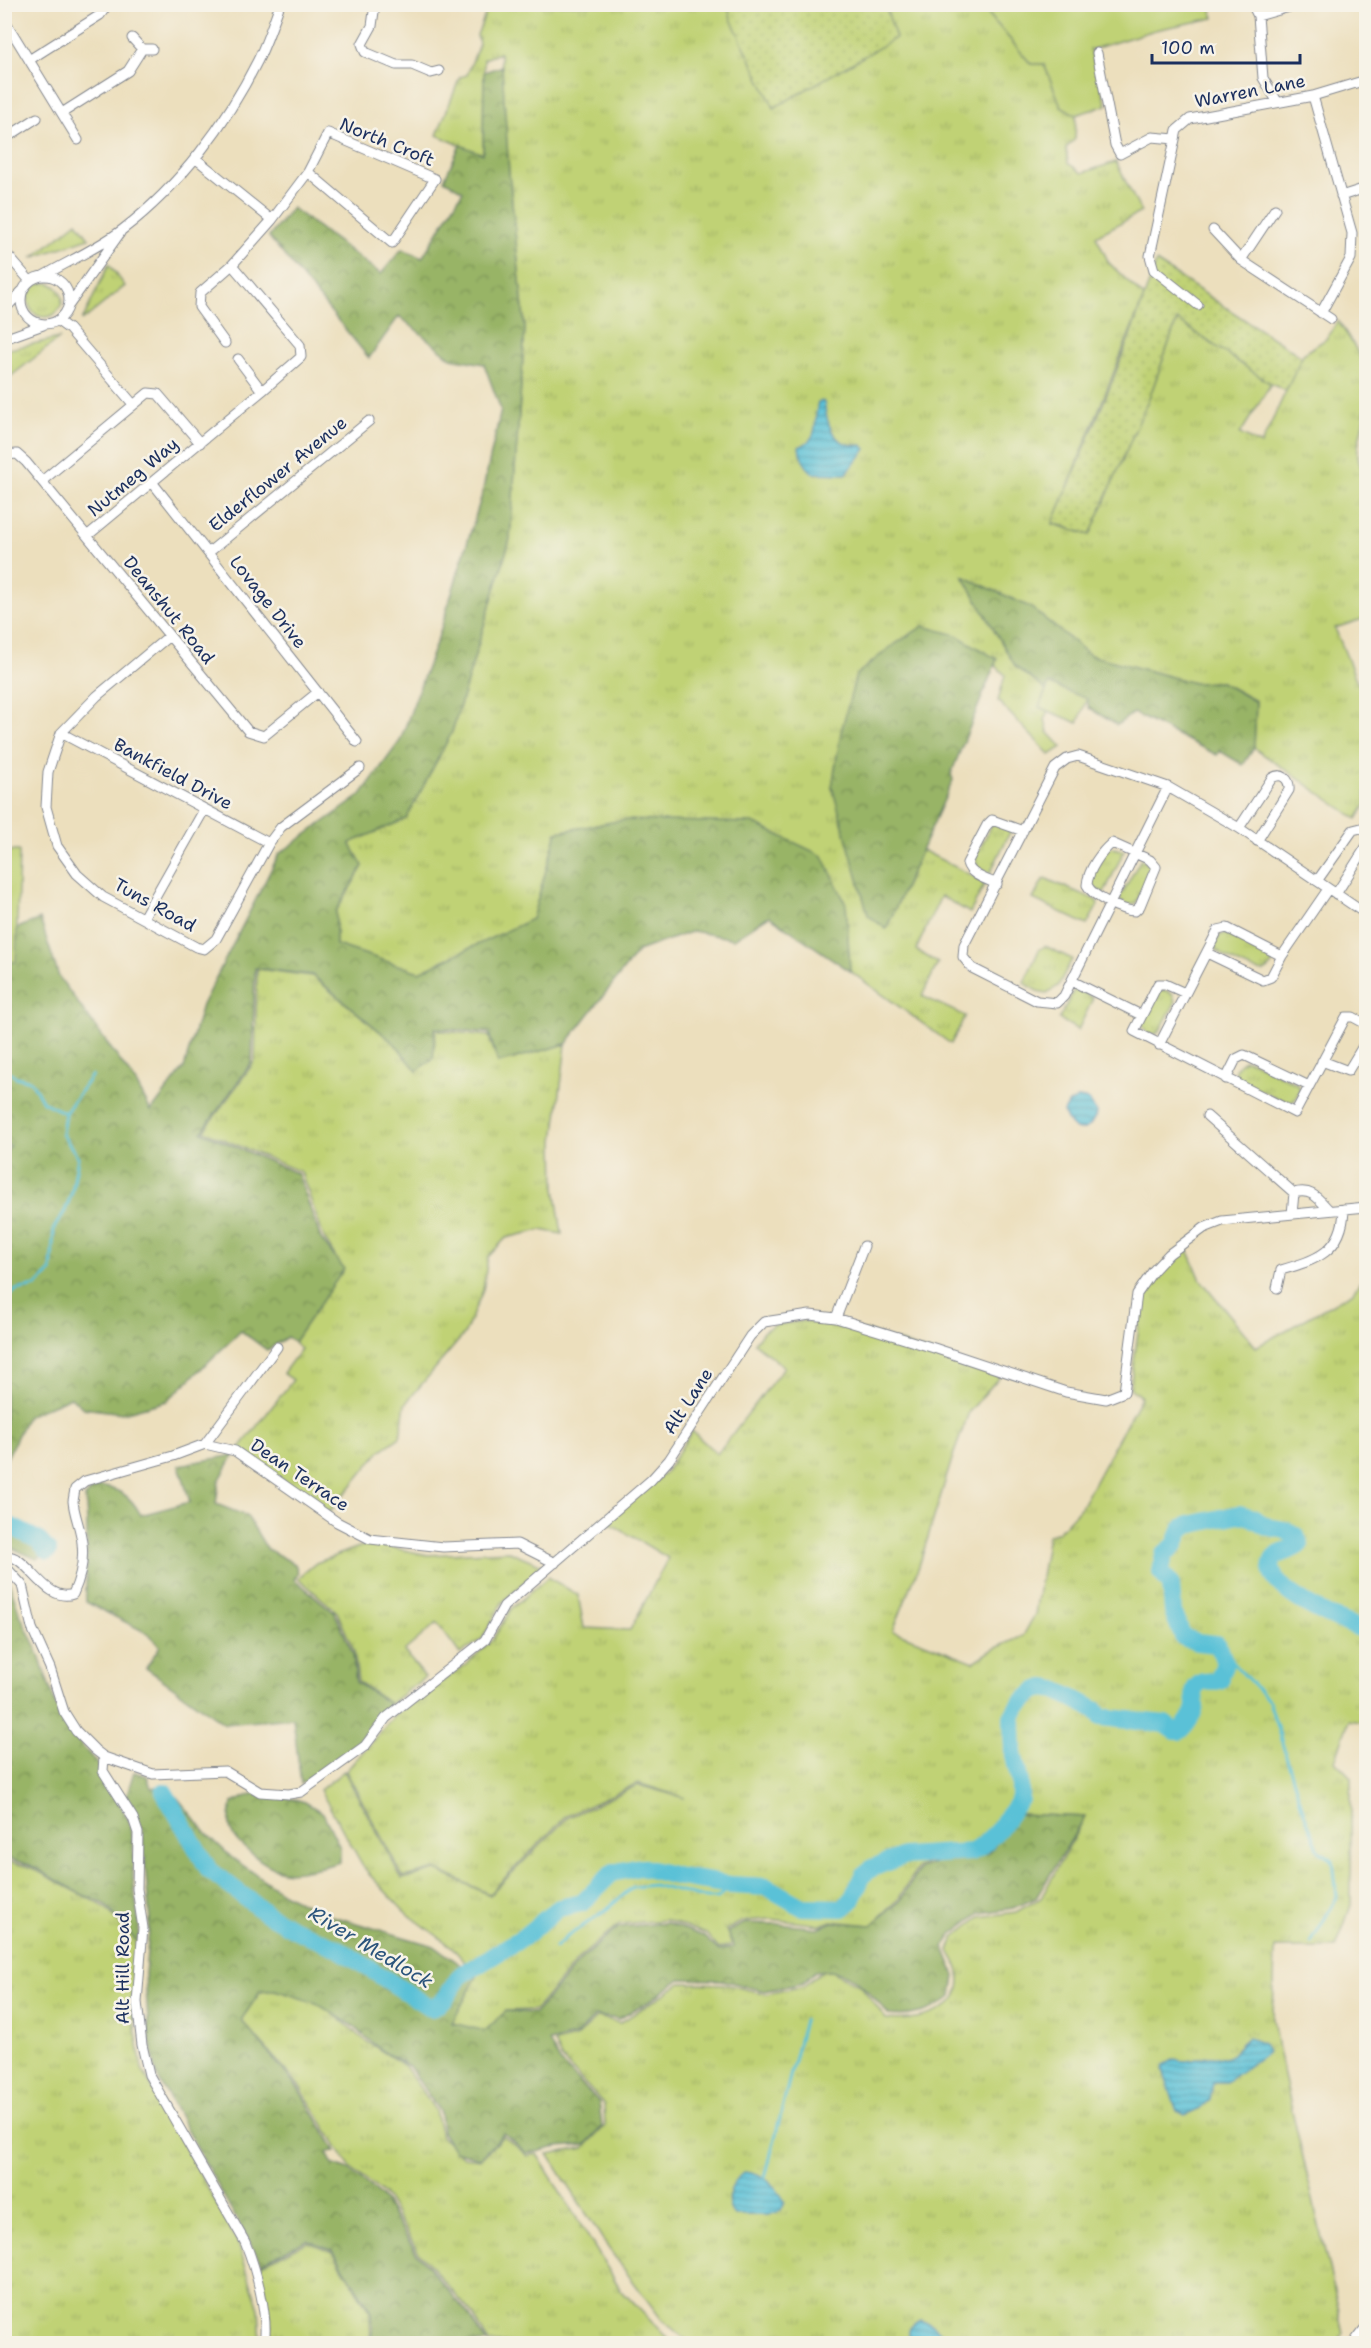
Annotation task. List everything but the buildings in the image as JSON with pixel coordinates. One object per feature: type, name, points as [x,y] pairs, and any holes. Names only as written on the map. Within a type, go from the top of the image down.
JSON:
[{"type":"main road","points":[[1356,2343],[1366,2331]]},
{"type":"street","points":[[29,60],[100,15],[108,4]]},
{"type":"street","points":[[4,310],[30,281],[43,276],[121,231],[162,194],[195,158],[214,135],[258,59],[280,4]]},
{"type":"street","points":[[375,4],[372,26],[362,44],[365,52],[396,65],[412,65],[431,72],[439,71]]},
{"type":"street","points":[[1252,4],[1258,16],[1263,78],[1277,101]]},
{"type":"street","points":[[1258,16],[1300,4]]},
{"type":"street","points":[[4,20],[78,140]]},
{"type":"street","points":[[62,113],[128,71],[147,49],[132,38]]},
{"type":"street","points":[[1097,53],[1115,145],[1120,154],[1152,137],[1174,139],[1150,256],[1154,270],[1198,305]]},
{"type":"street","name":"Warren Lane","points":[[1174,139],[1178,130],[1190,120],[1277,101],[1312,96],[1366,80]]},
{"type":"street","points":[[1312,96],[1353,233],[1351,258],[1322,312]]},
{"type":"street","points":[[4,139],[37,118]]},
{"type":"street","name":"North Croft","points":[[225,343],[199,307],[200,293],[232,265],[272,220],[308,172],[328,133],[435,178],[392,243],[308,172]]},
{"type":"street","points":[[195,158],[272,220]]},
{"type":"street","points":[[1341,196],[1366,188]]},
{"type":"street","points":[[1241,260],[1275,209]]},
{"type":"street","points":[[1213,230],[1241,260],[1331,319]]},
{"type":"street","points":[[4,339],[63,317],[68,306],[121,231]]},
{"type":"street","points":[[4,250],[30,281]]},
{"type":"street","name":"Nutmeg Way","points":[[87,536],[301,357],[300,345],[232,265]]},
{"type":"street","points":[[43,276],[63,284],[69,298],[68,306]]},
{"type":"street","points":[[22,291],[20,299],[25,314],[38,324],[45,325]]},
{"type":"street","points":[[57,321],[69,329],[133,404]]},
{"type":"street","points":[[238,359],[262,391]]},
{"type":"street","points":[[42,481],[148,393],[158,394],[200,442]]},
{"type":"street","name":"Elderflower Avenue","points":[[208,553],[369,421]]},
{"type":"street","name":"Deanshut Road","points":[[4,455],[17,454],[42,481],[248,731],[264,736],[318,692]]},
{"type":"street","name":"Lovage Drive","points":[[152,483],[357,742]]},
{"type":"street","name":"Tuns Road","points":[[169,636],[97,696],[61,733],[54,749],[46,785],[46,807],[57,846],[77,874],[103,897],[196,947],[204,949],[211,945],[269,843],[281,827],[360,768]]},
{"type":"street","name":"Bankfield Drive","points":[[61,733],[269,843]]},
{"type":"street","points":[[1168,787],[1065,996],[1057,1003],[1037,1001],[972,968],[963,957],[964,945],[1055,768],[1067,759],[1078,756],[1168,787],[1239,828],[1366,914]]},
{"type":"street","points":[[1239,828],[1272,778],[1279,776],[1285,778],[1289,783],[1289,790],[1257,841]]},
{"type":"street","points":[[143,918],[204,810]]},
{"type":"street","points":[[997,884],[974,873],[969,869],[967,863],[987,825],[992,820],[1023,831]]},
{"type":"street","points":[[1317,881],[1353,830],[1361,828],[1366,830]]},
{"type":"street","points":[[1112,843],[1150,860],[1156,867],[1140,906],[1132,912],[1110,902],[1091,891],[1087,885],[1088,878],[1102,851],[1112,843]]},
{"type":"street","points":[[1207,953],[1263,980],[1271,977],[1282,956],[1366,846]]},
{"type":"street","points":[[1159,1045],[1218,930],[1227,928],[1282,956]]},
{"type":"street","points":[[1072,981],[1141,1015]]},
{"type":"street","points":[[1185,993],[1165,984],[1158,984],[1134,1031],[1294,1113],[1346,1017],[1353,1017],[1366,1024]]},
{"type":"street","points":[[1322,1061],[1344,1072],[1348,1071],[1353,1068],[1366,1041]]},
{"type":"street","points":[[1226,1079],[1236,1059],[1244,1054],[1309,1086]]},
{"type":"street","points":[[1207,1116],[1294,1193]]},
{"type":"street","points":[[1294,1193],[1306,1191],[1312,1193],[1328,1209]]},
{"type":"street","points":[[1292,1214],[1294,1193]]},
{"type":"street","name":"Alt Lane","points":[[104,1756],[153,1774],[225,1771],[261,1792],[288,1794],[301,1792],[365,1746],[386,1718],[485,1640],[504,1606],[651,1480],[669,1460],[756,1328],[764,1322],[810,1315],[836,1318],[1066,1392],[1106,1399],[1124,1392],[1137,1294],[1153,1271],[1169,1254],[1204,1228],[1222,1221],[1366,1206]]},
{"type":"street","points":[[1277,1288],[1281,1270],[1315,1260],[1324,1254],[1338,1237],[1344,1218],[1344,1209]]},
{"type":"street","points":[[836,1318],[864,1246]]},
{"type":"street","points":[[4,1555],[21,1561],[54,1592],[66,1597],[73,1594],[79,1580],[82,1560],[82,1542],[72,1495],[78,1485],[97,1476],[173,1456],[205,1444],[277,1347]]},
{"type":"street","name":"Dean Terrace","points":[[205,1444],[235,1451],[337,1522],[370,1539],[443,1546],[517,1544],[555,1563]]},
{"type":"street","points":[[4,1565],[22,1585],[32,1628],[50,1668],[63,1712],[76,1731],[104,1756]]},
{"type":"street","name":"Alt Hill Road","points":[[104,1756],[104,1771],[133,1818],[138,1833],[137,1889],[143,1928],[137,2002],[142,2045],[149,2075],[245,2242],[255,2268],[266,2332],[264,2343]]},
{"type":"green space","points":[[489,5],[728,5],[731,19],[895,38],[885,5],[981,5],[1031,64],[1044,64],[1061,106],[1076,115],[1075,139],[1066,148],[1068,163],[1082,173],[1116,162],[1141,212],[1096,236],[1109,263],[1144,297],[1053,524],[1090,535],[1151,393],[1177,320],[1271,384],[1240,434],[1261,445],[1303,354],[1326,339],[1338,321],[1362,362],[1367,388],[1358,445],[1359,462],[1366,477],[1366,618],[1335,628],[1357,682],[1366,696],[1366,804],[1357,819],[1254,748],[1256,701],[1221,682],[1194,683],[1090,655],[1030,607],[1015,666],[1046,690],[1039,707],[1049,711],[1045,719],[1048,732],[1062,747],[1050,755],[998,701],[1005,675],[995,665],[997,658],[886,929],[922,850],[981,880],[984,885],[970,913],[941,896],[916,950],[938,963],[922,996],[965,1016],[951,1044],[850,971],[846,904],[557,832],[533,919],[419,972],[336,945],[336,911],[363,866],[350,843],[406,819],[452,732],[510,539],[525,329],[509,173],[500,53],[484,59],[483,155],[437,135],[460,77],[467,75],[479,44],[477,35]]},
{"type":"green space","points":[[728,5],[885,5],[896,38],[774,108],[731,19]]},
{"type":"green space","points":[[981,5],[1210,5],[1214,18],[1155,30],[1090,50],[1107,105],[1076,115],[1061,106],[1044,64],[1031,64]]},
{"type":"green space","points":[[502,66],[509,173],[525,329],[510,539],[452,732],[406,819],[350,843],[363,866],[336,911],[336,945],[419,972],[532,919],[557,832],[623,820],[753,823],[823,856],[846,904],[850,971],[769,916],[734,939],[693,931],[638,951],[566,1044],[498,1063],[489,1033],[435,1028],[433,1058],[417,1071],[395,1044],[312,975],[255,968],[252,1062],[202,1132],[298,1174],[321,1239],[344,1269],[294,1342],[287,1337],[267,1350],[241,1331],[167,1401],[123,1413],[83,1408],[71,1397],[27,1416],[5,1462],[4,1155],[10,1146],[4,1144],[5,933],[40,919],[59,977],[136,1083],[151,1111],[184,1068],[202,1005],[279,854],[360,796],[400,741],[439,635],[481,498],[501,410],[484,364],[451,358],[399,316],[369,358],[269,237],[292,208],[381,274],[402,249],[422,258],[463,191],[444,180],[460,145],[483,154],[484,72]]},
{"type":"green space","points":[[77,222],[89,238],[32,258]]},
{"type":"green space","points":[[1156,262],[1302,357],[1286,391],[1271,384],[1177,320],[1151,393],[1090,535],[1053,523],[1120,361]]},
{"type":"green space","points":[[109,264],[125,286],[82,321]]},
{"type":"green space","points":[[45,283],[57,288],[62,300],[57,312],[45,317],[33,312],[28,300],[33,288]]},
{"type":"green space","points":[[60,338],[11,376],[5,367],[5,350]]},
{"type":"green space","points":[[963,576],[1030,607],[1090,655],[1194,683],[1221,682],[1256,702],[1254,748],[1243,765],[1220,751],[1217,755],[1133,713],[1117,725],[1089,708],[1087,699],[1049,684],[1046,690],[1015,666]]},
{"type":"green space","points":[[923,626],[956,635],[997,659],[951,774],[953,780],[886,929],[868,915],[832,787],[841,732],[856,675],[889,648]]},
{"type":"green space","points":[[1049,684],[1087,699],[1078,723],[1039,707]]},
{"type":"green space","points":[[995,823],[1011,830],[990,873],[978,868],[975,858],[991,826]]},
{"type":"green space","points":[[1110,847],[1124,851],[1104,893],[1095,889],[1091,881],[1105,851]]},
{"type":"green space","points":[[5,851],[19,851],[16,962],[5,961]]},
{"type":"green space","points":[[1141,859],[1150,865],[1151,873],[1135,904],[1128,905],[1119,899]]},
{"type":"green space","points":[[1047,879],[1097,901],[1098,905],[1087,925],[1033,899],[1043,880]]},
{"type":"green space","points":[[1227,933],[1272,955],[1274,959],[1270,967],[1266,971],[1254,970],[1222,954],[1214,946],[1220,935]]},
{"type":"green space","points":[[1045,946],[1072,959],[1058,986],[1047,993],[1037,991],[1024,983],[1039,950]]},
{"type":"green space","points":[[257,969],[312,976],[395,1044],[417,1071],[433,1058],[436,1030],[489,1036],[498,1063],[566,1044],[554,1141],[555,1188],[562,1234],[541,1230],[506,1238],[488,1257],[483,1290],[465,1333],[405,1404],[400,1437],[380,1451],[329,1513],[239,1449],[293,1380],[283,1373],[301,1349],[294,1342],[343,1269],[324,1238],[301,1172],[204,1131],[255,1061]]},
{"type":"green space","points":[[1077,989],[1093,998],[1078,1030],[1059,1019],[1073,992]]},
{"type":"green space","points":[[1164,990],[1173,994],[1175,1003],[1159,1032],[1148,1034],[1142,1025],[1158,992]]},
{"type":"green space","points":[[1244,1060],[1252,1061],[1297,1084],[1300,1089],[1295,1100],[1289,1103],[1238,1080],[1235,1070]]},
{"type":"green space","points":[[1187,1247],[1201,1280],[1256,1347],[1352,1293],[1366,1274],[1366,1716],[1361,1722],[1349,1720],[1335,1761],[1351,1777],[1351,1905],[1336,1948],[1275,1948],[1273,2019],[1278,2050],[1344,2333],[1335,2343],[690,2343],[662,2320],[609,2249],[548,2154],[584,2148],[605,2126],[604,2104],[561,2058],[554,2043],[575,2038],[598,2017],[620,2023],[681,1983],[724,1984],[766,1994],[804,1986],[820,1972],[831,1971],[861,1986],[886,2019],[910,2019],[936,2012],[947,2006],[955,1997],[959,1986],[958,1970],[949,1951],[954,1937],[980,1917],[1016,1912],[1041,1898],[1085,1817],[1018,1814],[989,1850],[937,1859],[918,1867],[898,1900],[871,1925],[831,1921],[820,1925],[771,1919],[743,1921],[726,1930],[732,1944],[719,1949],[706,1934],[666,1920],[620,1924],[580,1957],[535,2010],[506,2011],[485,2031],[452,2023],[477,1976],[452,1947],[404,1911],[366,1871],[320,1790],[344,1771],[402,1879],[436,1870],[490,1895],[567,1818],[638,1785],[685,1798],[638,1783],[566,1816],[489,1894],[436,1869],[403,1877],[346,1771],[395,1715],[467,1664],[493,1639],[511,1609],[548,1577],[578,1595],[584,1628],[630,1630],[668,1558],[606,1521],[665,1473],[692,1431],[717,1454],[784,1367],[754,1343],[764,1331],[774,1325],[804,1321],[870,1332],[1000,1376],[969,1412],[919,1566],[893,1631],[974,1662],[994,1649],[1023,1636],[1035,1614],[1048,1535],[1057,1533],[1081,1507],[1141,1397],[1130,1388],[1142,1305],[1152,1284]]},
{"type":"green space","points":[[234,1455],[219,1481],[216,1504],[247,1516],[267,1549],[295,1564],[298,1573],[294,1579],[335,1613],[353,1654],[356,1682],[390,1704],[373,1720],[358,1743],[334,1764],[301,1784],[293,1718],[225,1724],[146,1668],[160,1646],[147,1633],[86,1602],[85,1497],[96,1486],[123,1494],[133,1502],[141,1515],[190,1502],[179,1465]]},
{"type":"green space","points":[[4,1526],[55,1550],[37,1559],[5,1545]]},
{"type":"green space","points":[[370,1543],[428,1555],[509,1551],[542,1565],[502,1603],[482,1639],[460,1654],[437,1623],[404,1651],[425,1677],[390,1704],[358,1681],[354,1651],[337,1612],[298,1578],[316,1563]]},
{"type":"green space","points":[[5,1576],[38,1653],[57,1709],[73,1735],[98,1765],[129,1821],[139,1925],[138,1943],[105,1904],[81,1894],[30,1865],[5,1858],[4,1665],[9,1663],[5,1654]]},
{"type":"green space","points":[[134,1772],[147,1776],[151,1788],[167,1785],[207,1834],[231,1857],[283,1893],[322,1913],[434,1946],[477,1976],[452,2023],[485,2031],[506,2011],[535,2013],[582,1958],[619,1927],[667,1923],[703,1936],[719,1951],[734,1946],[727,1932],[745,1923],[818,1928],[832,1922],[871,1925],[900,1901],[920,1868],[940,1861],[989,1853],[1018,1814],[1085,1817],[1036,1898],[1013,1908],[980,1913],[952,1934],[944,1948],[955,1975],[952,1996],[938,2006],[906,2015],[889,2015],[857,1982],[839,1973],[828,1971],[815,1971],[803,1983],[764,1991],[722,1980],[680,1979],[619,2019],[596,2016],[575,2036],[549,2042],[560,2062],[599,2102],[602,2127],[585,2145],[558,2147],[527,2154],[504,2133],[480,2158],[454,2151],[442,2132],[440,2112],[409,2066],[382,2051],[353,2026],[316,2003],[275,1990],[260,1992],[241,2020],[299,2089],[336,2151],[327,2152],[332,2164],[349,2170],[381,2196],[416,2252],[470,2316],[487,2343],[373,2344],[372,2313],[333,2250],[307,2240],[261,2263],[157,2076],[149,2035],[145,1974],[150,1921],[142,1828],[127,1794]]},
{"type":"green space","points":[[252,1794],[286,1797],[305,1802],[323,1813],[340,1848],[340,1862],[288,1872],[276,1869],[252,1854],[232,1833],[230,1821],[232,1803]]},
{"type":"green space","points":[[5,1861],[30,1867],[105,1907],[138,1943],[134,2021],[142,2069],[238,2243],[259,2309],[261,2344],[5,2344]]},
{"type":"green space","points":[[274,1990],[318,2001],[366,2041],[405,2066],[435,2110],[441,2136],[463,2157],[481,2159],[503,2136],[528,2156],[537,2154],[621,2290],[672,2343],[489,2343],[473,2315],[418,2251],[384,2194],[351,2169],[301,2088],[241,2020],[260,1992]]},
{"type":"green space","points":[[308,2242],[333,2252],[370,2312],[371,2343],[269,2343],[272,2324],[260,2265]]},
{"type":"water","points":[[818,402],[824,402],[830,427],[838,439],[852,445],[862,445],[866,449],[846,474],[813,473],[805,465],[800,455],[799,447],[811,439],[815,429]]},
{"type":"water","points":[[1079,1098],[1088,1100],[1097,1113],[1089,1126],[1080,1130],[1070,1124],[1064,1112],[1069,1103]]},
{"type":"water","points":[[1248,2038],[1262,2043],[1267,2052],[1226,2082],[1213,2082],[1210,2099],[1200,2108],[1185,2115],[1177,2111],[1163,2071],[1164,2065],[1175,2059],[1188,2061],[1211,2056],[1228,2057]]},
{"type":"water","points":[[744,2172],[757,2175],[773,2185],[785,2202],[781,2211],[768,2215],[734,2215],[730,2210],[730,2192],[732,2186]]},
{"type":"water","points":[[920,2320],[932,2325],[950,2343],[911,2343],[910,2330]]},
{"type":"waterway","points":[[4,1068],[16,1077],[31,1081],[43,1102],[65,1113],[62,1134],[78,1157],[72,1192],[65,1211],[54,1228],[51,1271],[36,1286],[16,1290],[4,1302]]},
{"type":"waterway","points":[[65,1113],[92,1075]]},
{"type":"waterway","name":"River Medlock","points":[[164,1792],[209,1870],[267,1914],[337,1948],[431,2008],[445,1999],[460,1976],[522,1938],[559,1908],[582,1903],[612,1873],[640,1867],[680,1877],[730,1885],[767,1887],[802,1907],[843,1908],[851,1901],[863,1875],[872,1868],[903,1856],[972,1852],[998,1830],[1020,1799],[1020,1782],[1013,1752],[1012,1717],[1018,1706],[1035,1691],[1044,1688],[1056,1690],[1096,1710],[1101,1717],[1165,1724],[1175,1731],[1180,1731],[1193,1713],[1196,1687],[1203,1682],[1220,1681],[1219,1677],[1225,1664],[1216,1644],[1197,1642],[1183,1637],[1173,1612],[1171,1585],[1161,1572],[1164,1554],[1175,1545],[1182,1528],[1189,1525],[1239,1514],[1296,1536],[1300,1544],[1273,1560],[1272,1571],[1279,1582],[1291,1594],[1307,1604],[1341,1621],[1366,1630]]},
{"type":"waterway","name":"River Medlock","points":[[4,1523],[38,1540],[48,1551]]},
{"type":"waterway","points":[[1225,1664],[1234,1664],[1269,1701],[1302,1807],[1319,1851],[1333,1860],[1337,1897],[1311,1943]]},
{"type":"waterway","points":[[555,1947],[633,1887],[654,1885],[704,1898],[718,1898],[730,1885]]},
{"type":"waterway","points":[[765,2178],[804,2020]]}]
